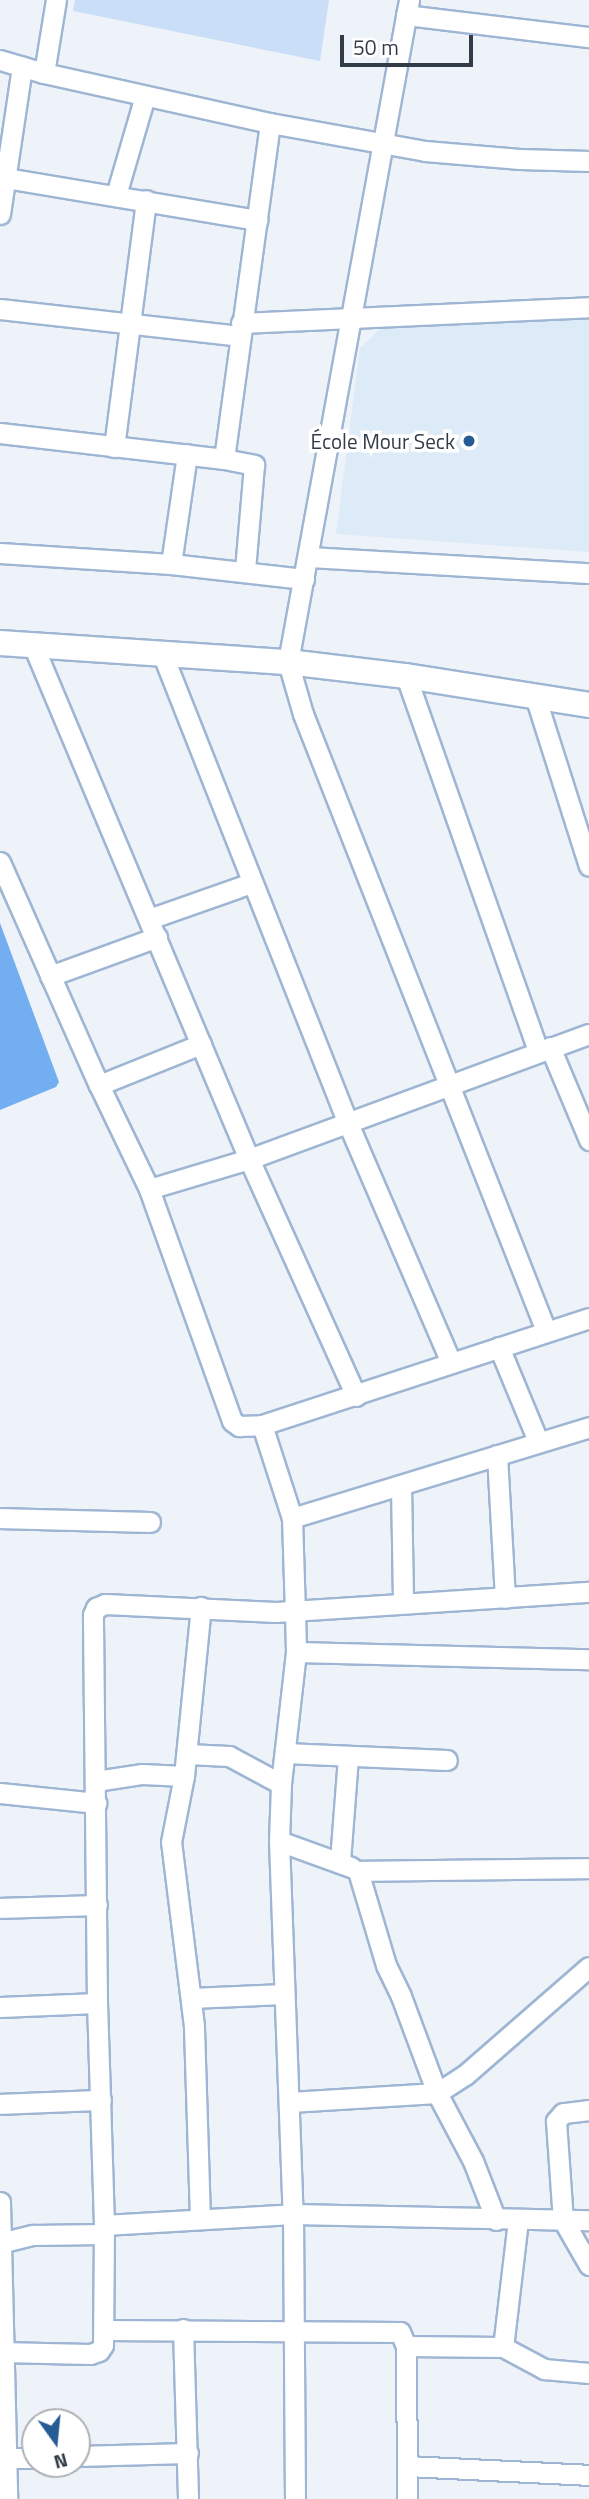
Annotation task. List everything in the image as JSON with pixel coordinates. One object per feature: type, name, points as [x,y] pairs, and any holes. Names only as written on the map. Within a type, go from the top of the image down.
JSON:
[{"type":"street","points":[[44,73],[56,0]]},
{"type":"street","points":[[546,1332],[303,714],[288,662],[408,8],[589,37]]},
{"type":"street","points":[[0,60],[145,96],[270,123],[382,143],[463,156],[589,161]]},
{"type":"street","points":[[0,214],[3,178],[22,67]]},
{"type":"street","points":[[116,195],[145,96]]},
{"type":"street","points":[[224,458],[270,123]]},
{"type":"street","points":[[3,178],[257,220]]},
{"type":"street","points":[[114,447],[146,200]]},
{"type":"street","points":[[0,309],[130,323],[240,330],[353,319],[589,307]]},
{"type":"street","points":[[0,433],[249,463],[256,470],[245,571]]},
{"type":"street","points":[[171,564],[187,454]]},
{"type":"street","points":[[0,553],[171,564],[304,579]]},
{"type":"street","points":[[309,556],[589,573]]},
{"type":"street","points":[[0,643],[288,662],[406,676],[589,705]]},
{"type":"street","points":[[33,645],[249,1159],[356,1395]]},
{"type":"street","points":[[162,653],[347,1121],[451,1363]]},
{"type":"street","points":[[406,676],[544,1049],[589,1140]]},
{"type":"street","points":[[535,696],[589,866]]},
{"type":"street","points":[[0,862],[99,1085],[149,1189],[232,1421],[239,1426],[262,1425],[589,1318]]},
{"type":"street","points":[[50,976],[251,883]]},
{"type":"street","points":[[149,1189],[249,1159],[589,1034]]},
{"type":"street","points":[[99,1085],[201,1044]]},
{"type":"street","points":[[499,1347],[538,1441]]},
{"type":"street","points":[[262,1425],[292,1518],[295,1611],[296,1652],[281,1784],[279,1841],[293,2214],[295,2499]]},
{"type":"street","points":[[292,1518],[589,1427]]},
{"type":"street","points":[[497,1455],[505,1598]]},
{"type":"street","points":[[401,1485],[403,1603]]},
{"type":"street","points":[[0,1518],[150,1522]]},
{"type":"street","points":[[1,2352],[90,2354],[99,2351],[103,2345],[105,2330],[97,2003],[93,1615],[96,1608],[105,1604],[295,1611],[589,1592]]},
{"type":"street","points":[[200,2219],[191,1998],[171,1842],[187,1754],[201,1607]]},
{"type":"street","points":[[296,1652],[589,1659]]},
{"type":"street","points":[[285,1753],[348,1758],[447,1760]]},
{"type":"street","points":[[187,1754],[229,1756],[281,1784]]},
{"type":"street","points":[[340,1861],[348,1758]]},
{"type":"street","points":[[96,1781],[142,1774],[184,1776]]},
{"type":"street","points":[[0,1793],[96,1803]]},
{"type":"street","points":[[279,1841],[340,1861],[358,1871],[589,1868]]},
{"type":"street","points":[[358,1871],[386,1965],[401,1996],[437,2093],[473,2161],[496,2220]]},
{"type":"street","points":[[0,1908],[97,1905]]},
{"type":"street","points":[[290,2102],[437,2093],[465,2075],[589,1967]]},
{"type":"street","points":[[191,1998],[284,1994]]},
{"type":"street","points":[[0,2007],[97,2003]]},
{"type":"street","points":[[0,2104],[101,2101]]},
{"type":"street","points":[[587,2108],[563,2113],[556,2121],[563,2220],[589,2265]]},
{"type":"street","points":[[0,2202],[1,2352],[7,2499]]},
{"type":"street","points":[[1,2242],[33,2235],[200,2219],[293,2214],[589,2220]]},
{"type":"street","points":[[503,2347],[517,2220]]},
{"type":"street","points":[[184,2329],[188,2499]]},
{"type":"street","points":[[105,2330],[400,2332],[406,2346],[407,2499]]},
{"type":"street","points":[[406,2346],[503,2347],[544,2369],[589,2373]]},
{"type":"street","points":[[91,2456],[188,2453]]},
{"type":"street","points":[[6,2458],[21,2458]]},
{"type":"street","points":[[407,2466],[589,2475]]},
{"type":"shaded area","points":[[75,0],[329,0],[320,61],[73,11]]},
{"type":"shaded area","name":"École Mour Seck","points":[[589,317],[589,552],[336,534],[360,348],[382,327]]},
{"type":"water","points":[[0,923],[59,1082],[56,1087],[0,1110]]},
{"type":"place","name":"École Mour Seck","points":[[469,441]]}]
